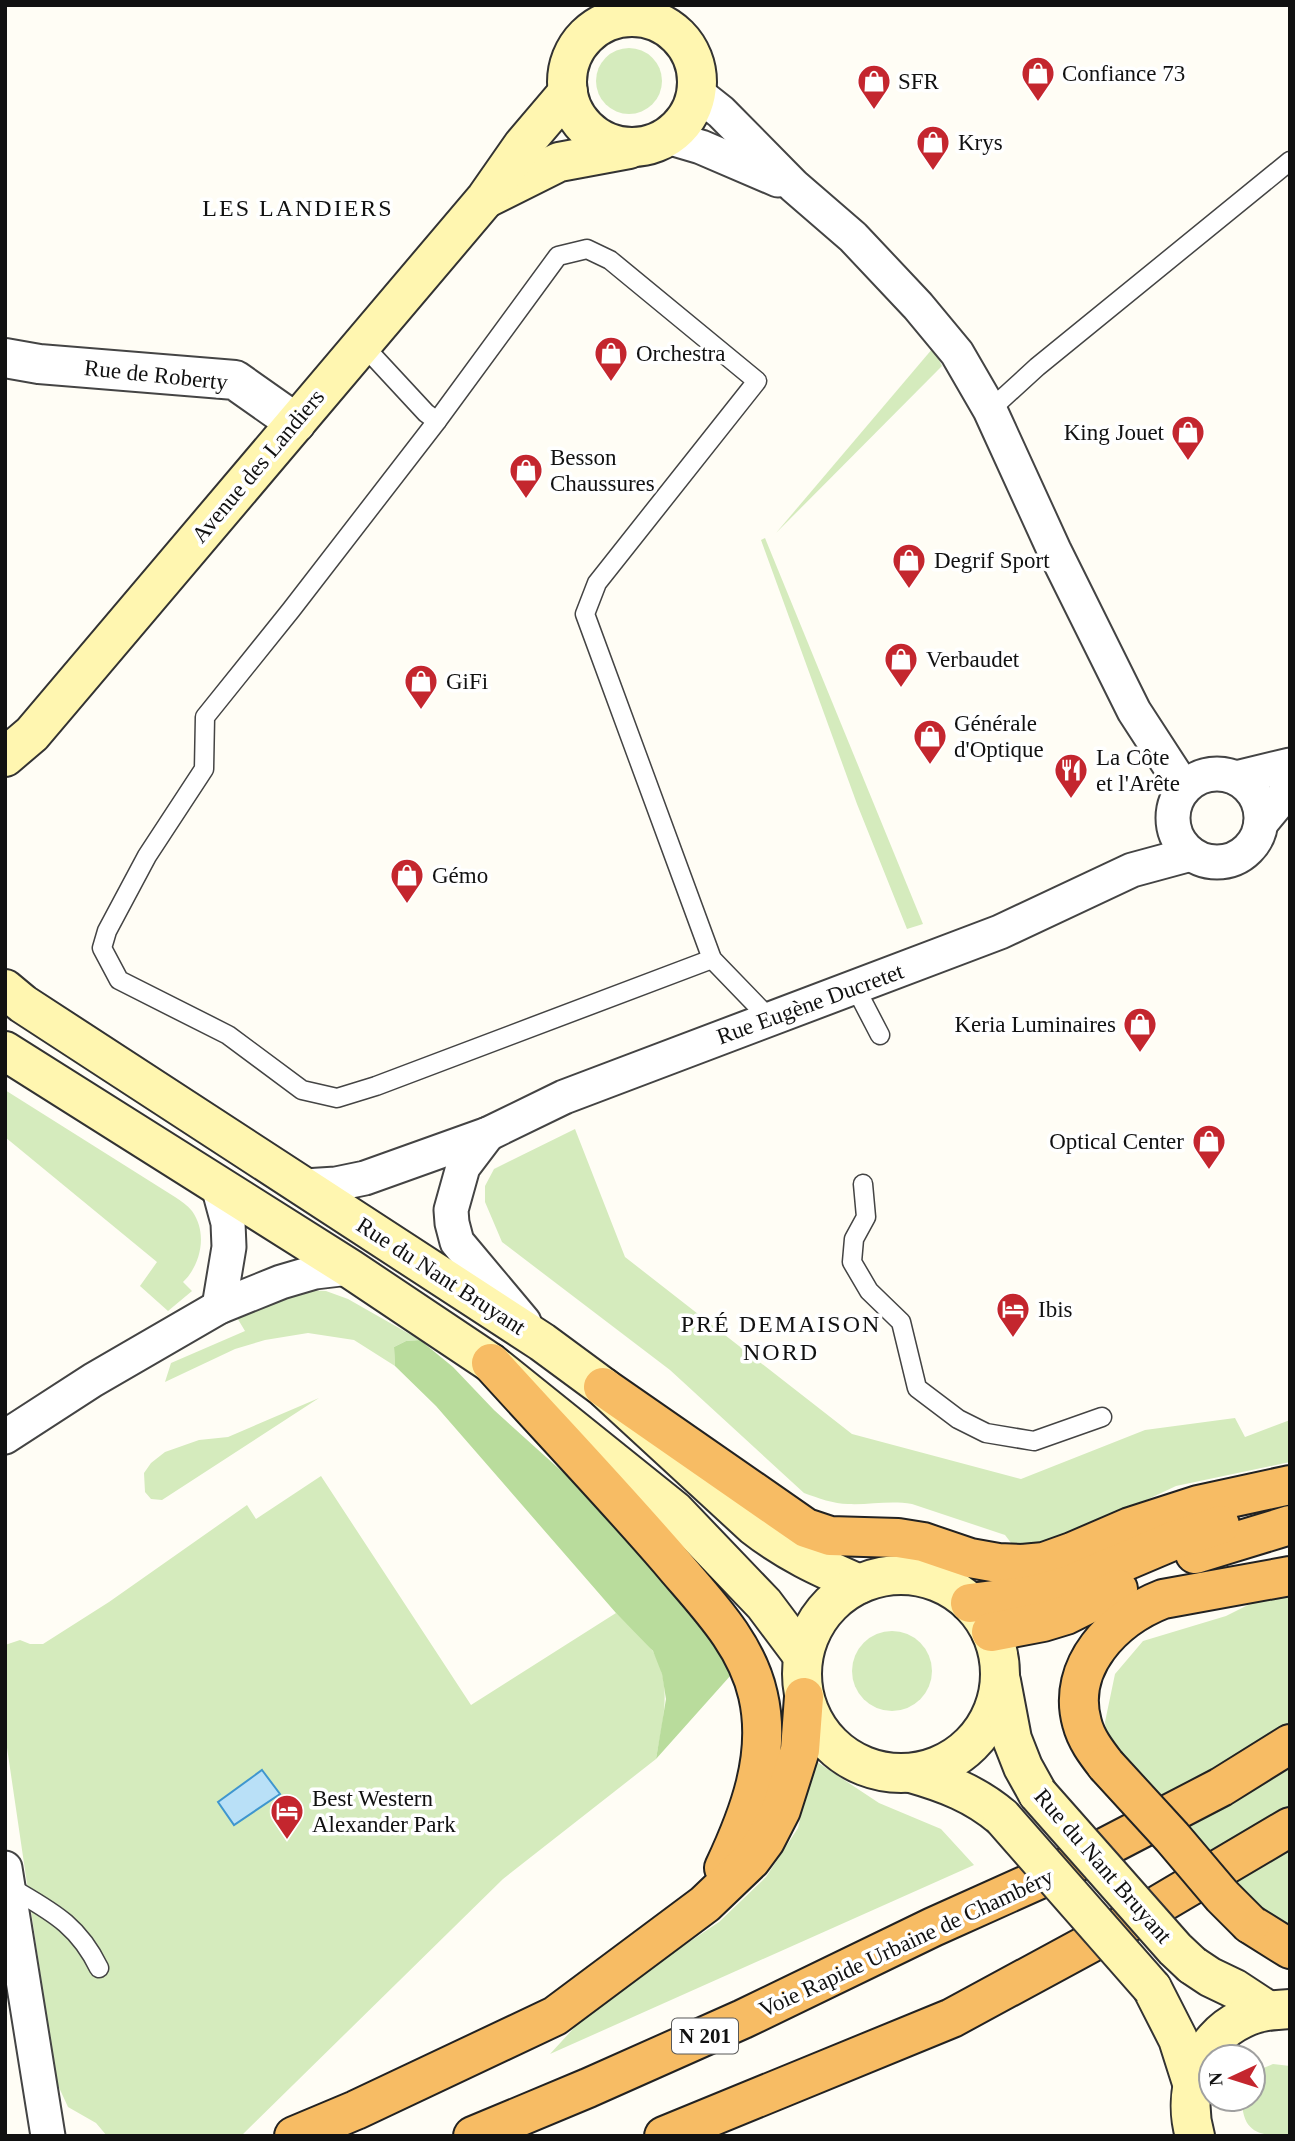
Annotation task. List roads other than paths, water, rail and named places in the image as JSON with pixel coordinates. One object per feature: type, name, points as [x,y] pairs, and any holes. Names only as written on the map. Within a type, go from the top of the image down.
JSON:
[{"type":"highway","points":[[491,1363],[637,1521],[719,1618],[752,1676],[762,1723],[756,1785],[751,1807],[738,1838],[705,1904]]},
{"type":"highway","points":[[603,1387],[806,1528],[830,1536],[898,1538],[923,1542],[971,1558],[998,1563],[1044,1562],[1130,1527],[1198,1505],[1290,1485]]},
{"type":"highway","points":[[980,1617],[1033,1595],[1069,1585],[1175,1540],[1290,1507]]},
{"type":"highway","points":[[980,1617],[1043,1622],[1066,1615],[1179,1558],[1290,1525]]},
{"type":"highway","points":[[1290,1576],[1163,1599],[1130,1616],[1114,1628],[1091,1657],[1080,1688],[1081,1722],[1090,1743],[1106,1765],[1222,1896],[1251,1924],[1290,1949]]},
{"type":"highway","points":[[294,2136],[356,2110],[555,2016],[705,1904],[751,1860],[765,1841],[781,1810],[800,1750],[804,1697]]},
{"type":"highway","name":"Voie Rapide Urbaine de Chambéry","points":[[473,2136],[743,2019],[933,1927],[1071,1866],[1221,1787],[1290,1744]]},
{"type":"highway","points":[[715,2136],[1021,1982],[1290,1827]]},
{"type":"highway","points":[[664,2136],[952,2018]]},
{"type":"main road","points":[[688,5],[694,75],[690,112],[677,130],[656,141],[627,146],[609,143],[593,135],[571,108],[568,72],[573,52],[584,37],[599,25],[637,11],[667,26],[681,40],[694,75]]},
{"type":"main road","name":"Avenue des Landiers","points":[[5,782],[18,746],[486,198],[523,145],[568,92]]},
{"type":"main road","name":"Avenue des Landiers","points":[[486,198],[559,162],[656,141]]},
{"type":"main road","name":"Rue du Nant Bruyant","points":[[5,989],[23,1004],[542,1342],[603,1387],[778,1546],[859,1584]]},
{"type":"main road","name":"Rue du Nant Bruyant","points":[[5,1051],[349,1268],[491,1363],[674,1510],[764,1604],[803,1656]]},
{"type":"main road","points":[[905,1575],[929,1579],[951,1588],[980,1617],[996,1648],[1000,1676],[995,1705],[983,1731],[963,1751],[939,1766],[911,1773],[887,1773],[863,1766],[842,1754],[824,1737],[804,1697],[801,1677],[803,1656],[810,1634],[822,1613],[839,1596],[859,1584],[882,1576],[905,1575]]},
{"type":"main road","name":"Rue du Nant Bruyant","points":[[1000,1676],[1012,1739],[1038,1794],[1192,1965],[1210,1978],[1278,2009]]},
{"type":"main road","name":"Rue du Nant Bruyant","points":[[911,1773],[946,1783],[970,1794],[1002,1817],[1152,1988],[1178,2039],[1192,2083]]},
{"type":"main road","points":[[1195,2136],[1191,2114],[1192,2083],[1202,2057],[1219,2035],[1241,2019],[1278,2009]]},
{"type":"street","points":[[694,75],[721,112],[794,186],[853,237],[918,306],[957,353],[990,410],[1054,550],[1178,804]]},
{"type":"street","points":[[656,141],[701,147],[794,186]]},
{"type":"street","name":"Rue de Roberty","points":[[5,358],[39,364],[235,380],[296,423]]},
{"type":"street","points":[[1236,778],[1247,786],[1260,809],[1261,823],[1257,836],[1249,848],[1227,862],[1202,860],[1181,844],[1175,832],[1178,804],[1197,779],[1211,775],[1236,778],[1290,765]]},
{"type":"street","points":[[1261,823],[1290,788]]},
{"type":"street","name":"Rue Eugène Ducretet","points":[[1132,870],[1178,804]]},
{"type":"street","name":"Rue Eugène Ducretet","points":[[304,1186],[336,1184],[365,1178],[488,1134],[565,1097],[1000,932],[1132,870],[1191,854]]},
{"type":"street","name":"Rue Eugène Ducretet","points":[[488,1134],[463,1167],[451,1210],[452,1223],[457,1242],[542,1342]]},
{"type":"street","points":[[218,1186],[228,1223],[229,1247],[219,1307]]},
{"type":"street","points":[[5,1437],[93,1380],[219,1307],[281,1282],[316,1272],[349,1268]]},
{"type":"street","points":[[7,1877],[48,2136]]},
{"type":"lane","points":[[990,410],[1037,367],[1290,161]]},
{"type":"lane","points":[[712,959],[376,1086],[337,1098],[302,1090],[228,1035],[119,980],[102,948],[107,931],[147,856],[204,769],[205,717],[437,421],[558,256],[587,249],[610,260],[757,381],[597,583],[585,614],[712,959],[769,1018]]},
{"type":"lane","points":[[362,344],[426,413],[437,421]]},
{"type":"lane","points":[[855,987],[880,1035]]},
{"type":"lane","points":[[863,1184],[866,1217],[854,1239],[852,1262],[869,1291],[901,1322],[917,1388],[958,1419],[986,1433],[1034,1441],[1102,1417]]},
{"type":"lane","points":[[7,1877],[66,1922],[89,1948],[99,1968]]},
{"type":"water","points":[[262,1770],[280,1794],[234,1825],[218,1802]]},
{"type":"place","name":"Confiance 73","points":[[1038,103]]},
{"type":"place","name":"SFR","points":[[874,111]]},
{"type":"place","name":"Krys","points":[[933,172]]},
{"type":"place","name":"Orchestra","points":[[611,383]]},
{"type":"place","name":"King Jouet","points":[[1188,462]]},
{"type":"place","name":"Besson Chaussures","points":[[526,500]]},
{"type":"place","name":"Degrif Sport","points":[[909,590]]},
{"type":"place","name":"Verbaudet","points":[[901,689]]},
{"type":"place","name":"GiFi","points":[[421,711]]},
{"type":"place","name":"Générale d'Optique","points":[[930,766]]},
{"type":"place","name":"La Côte et l'Arête","points":[[1071,800]]},
{"type":"place","name":"Gémo","points":[[407,905]]},
{"type":"place","name":"Keria Luminaires","points":[[1140,1054]]},
{"type":"place","name":"Optical Center","points":[[1209,1171]]},
{"type":"place","name":"Ibis","points":[[1013,1339]]},
{"type":"place","name":"Best Western Alexander Park","points":[[287,1841]]},
{"type":"district","name":"LES LANDIERS","points":[[298,208]]},
{"type":"district","name":"PRÉ DEMAISON NORD","points":[[781,1338]]}]
